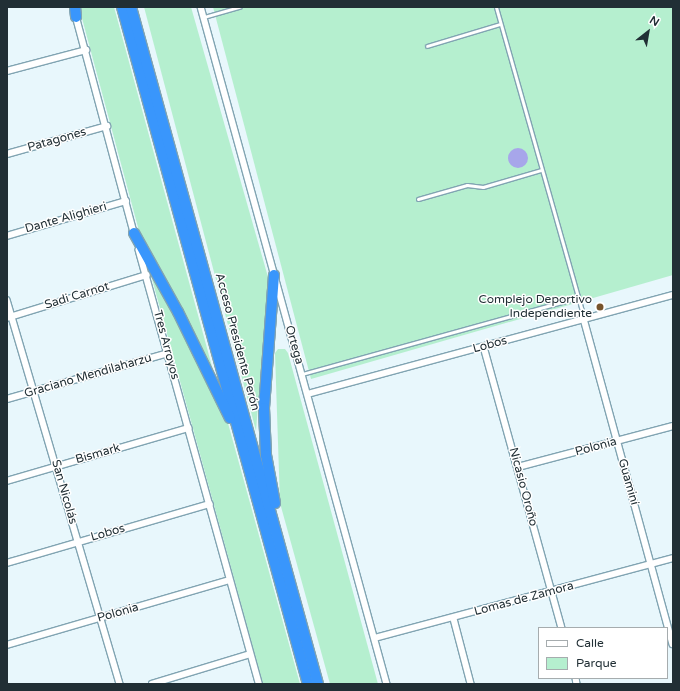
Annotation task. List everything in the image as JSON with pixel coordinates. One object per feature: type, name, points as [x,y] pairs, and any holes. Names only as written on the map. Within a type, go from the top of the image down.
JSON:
[{"type":"highway","points":[[75,7],[76,17]]},
{"type":"highway","name":"Acceso Presidente Perón","points":[[122,7],[308,684]]},
{"type":"highway","name":"Acceso Presidente Perón","points":[[131,7],[318,684]]},
{"type":"highway","points":[[134,233],[178,312],[226,408],[253,484]]},
{"type":"highway","points":[[274,275],[264,408],[269,473],[285,542],[285,564]]},
{"type":"street","name":"Tres Arroyos","points":[[71,7],[76,17],[86,50],[134,233],[147,275],[210,504],[229,580],[259,684]]},
{"type":"street","name":"Ortega","points":[[201,7],[387,684]]},
{"type":"street","points":[[7,71],[86,50]]},
{"type":"street","name":"Patagones","points":[[7,154],[106,126]]},
{"type":"street","name":"Dante Alighieri","points":[[7,236],[126,201]]},
{"type":"street","name":"Sadi Carnot","points":[[9,317],[147,275]]},
{"type":"street","name":"Lobos","points":[[308,394],[673,295]]},
{"type":"street","name":"San Nicolás","points":[[7,300],[9,317],[35,391],[120,684]]},
{"type":"street","name":"Guaminí","points":[[584,319],[616,441],[673,644]]},
{"type":"street","name":"Nicasio Oroño","points":[[484,347],[562,627]]},
{"type":"street","name":"Graciano Mendilaharzu","points":[[7,399],[168,353]]},
{"type":"street","name":"Polonia","points":[[518,467],[673,426]]},
{"type":"street","name":"Bismark","points":[[7,481],[188,428]]},
{"type":"street","name":"Lobos","points":[[7,563],[210,504]]},
{"type":"street","name":"Lomas de Zamora","points":[[375,638],[454,619],[673,558]]},
{"type":"street","name":"Polonia","points":[[7,645],[229,580]]},
{"type":"street","points":[[454,619],[472,684]]},
{"type":"street","points":[[152,684],[250,654]]},
{"type":"lane","points":[[204,18],[240,7]]},
{"type":"lane","points":[[496,7],[576,298],[584,319]]},
{"type":"lane","points":[[427,46],[500,24]]},
{"type":"lane","points":[[418,199],[467,185],[483,187],[540,170]]},
{"type":"lane","points":[[302,374],[576,298]]},
{"type":"green space","points":[[79,7],[114,7],[213,370],[139,231]]},
{"type":"green space","points":[[144,7],[191,7],[268,277],[256,431]]},
{"type":"green space","points":[[213,7],[673,7],[673,275],[311,379]]},
{"type":"green space","points":[[149,268],[162,285],[226,416],[300,684],[263,684]]},
{"type":"green space","points":[[278,349],[285,349],[288,353],[378,684],[330,684],[280,503],[275,353]]},
{"type":"water","points":[[514,148],[522,148],[528,154],[528,162],[522,168],[514,168],[508,162],[508,154]]},
{"type":"place","name":"Complejo Deportivo Independiente","points":[[600,307]]}]
